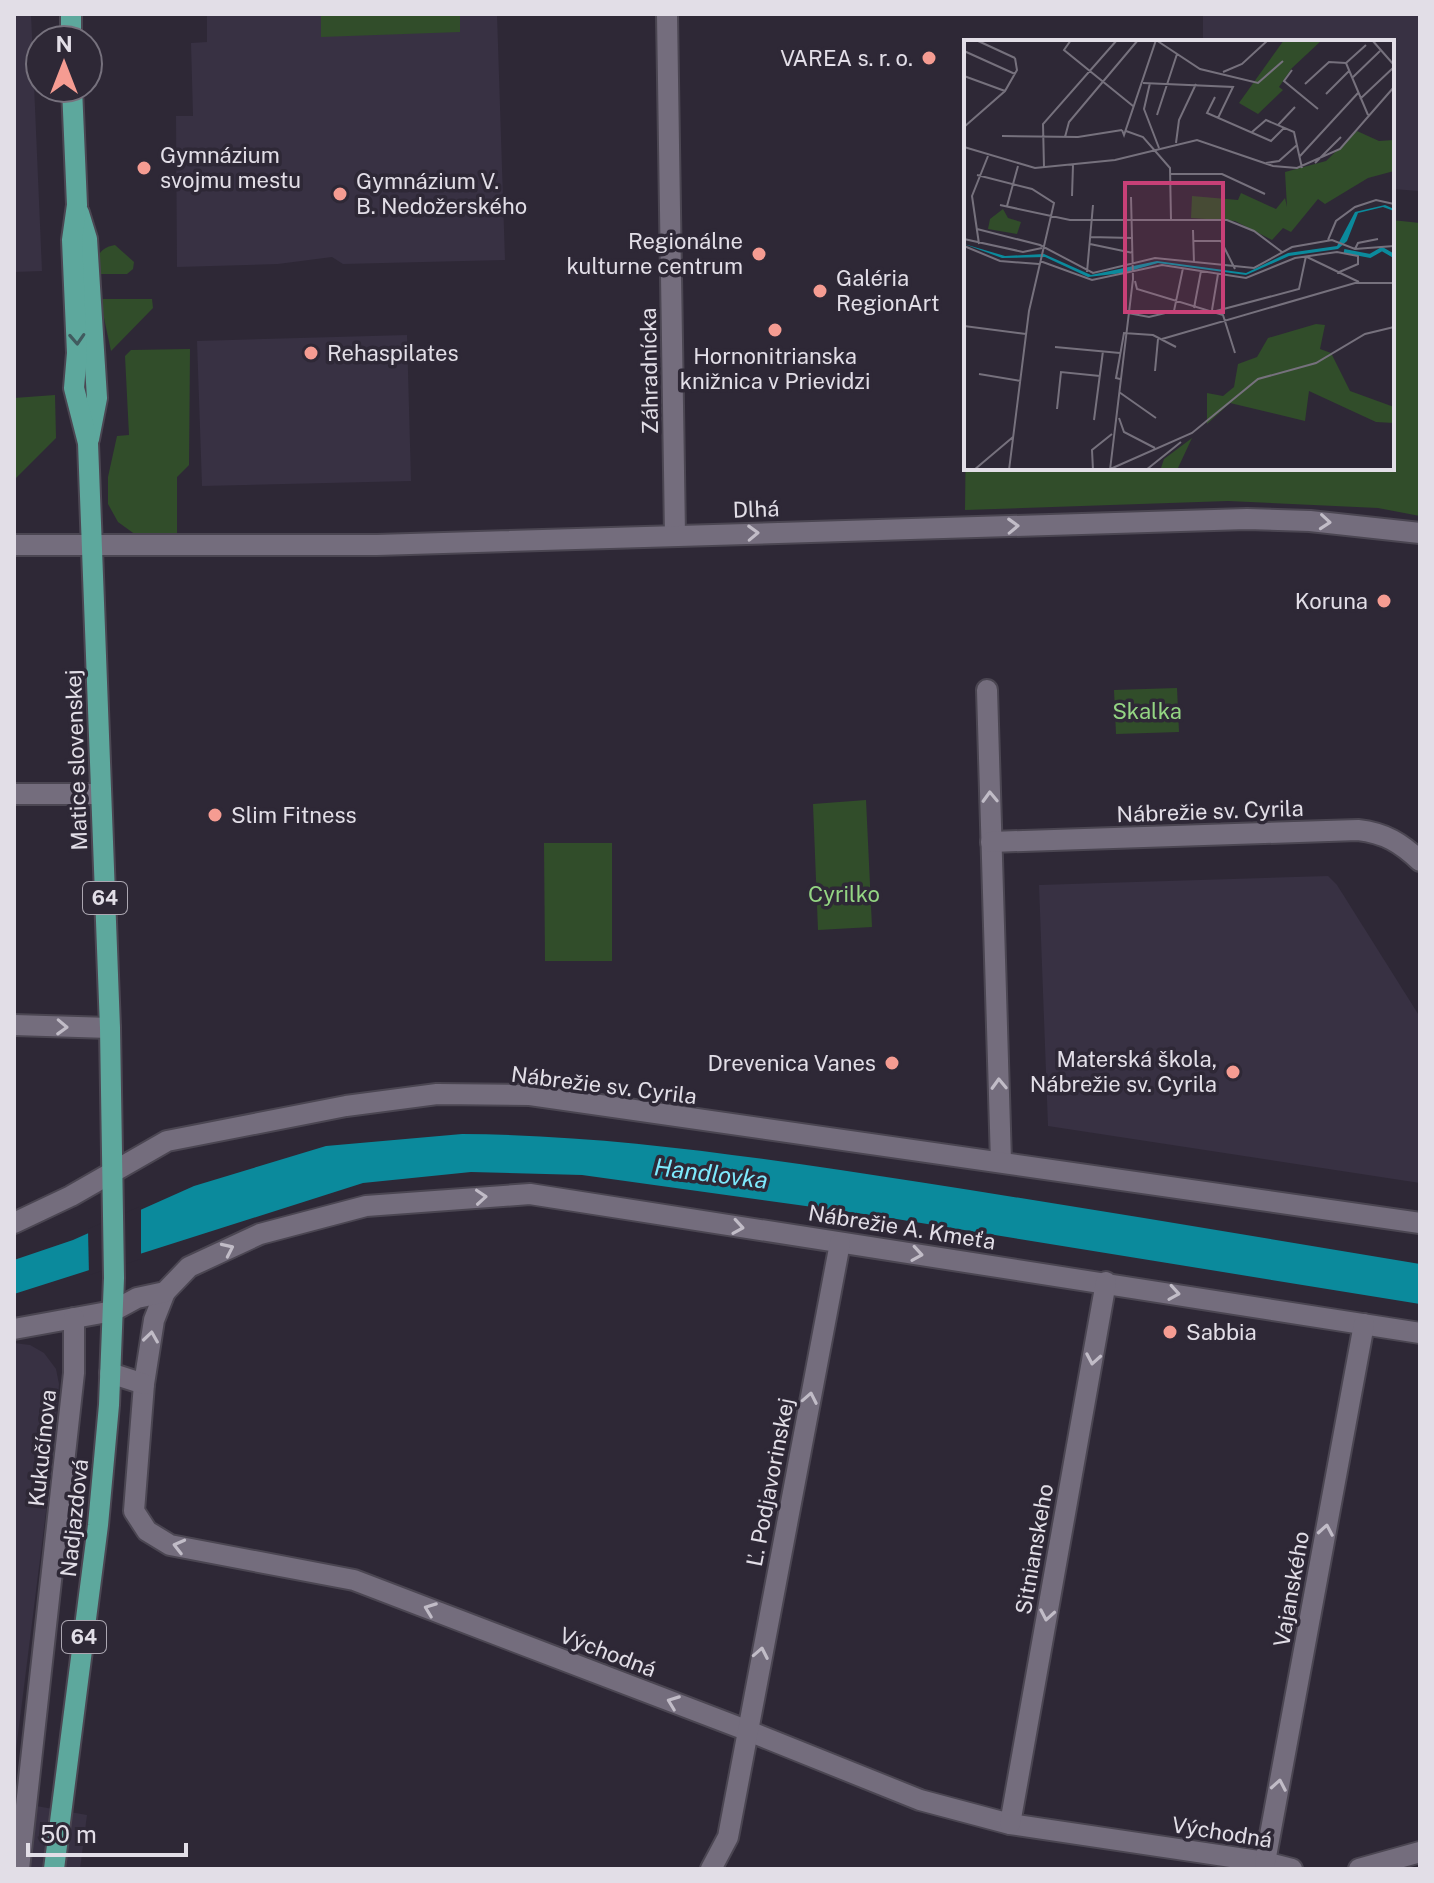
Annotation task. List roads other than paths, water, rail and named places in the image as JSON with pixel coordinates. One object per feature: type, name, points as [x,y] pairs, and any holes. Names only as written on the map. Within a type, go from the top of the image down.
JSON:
[{"type":"main road","name":"Matice slovenskej","points":[[73,104],[77,205],[72,240],[77,353],[74,388],[88,443],[113,1171]]},
{"type":"main road","name":"Nadjazdová","points":[[54,1869],[97,1540],[109,1405],[114,1278],[113,1171]]},
{"type":"street","name":"Záhradnícka","points":[[667,14],[675,536]]},
{"type":"street","name":"Dlhá","points":[[14,545],[347,546],[1247,519],[1310,521],[1420,533]]},
{"type":"street","points":[[987,690],[1001,1162]]},
{"type":"street","points":[[14,794],[101,794]]},
{"type":"street","name":"Nábrežie sv. Cyrila","points":[[991,842],[1358,830],[1377,832],[1396,840],[1420,861]]},
{"type":"street","points":[[14,1025],[110,1028]]},
{"type":"street","name":"Nábrežie sv. Cyrila","points":[[14,1223],[71,1196],[167,1141],[346,1106],[437,1094],[530,1095],[1420,1223]]},
{"type":"street","name":"Nábrežie A. Kmeťa","points":[[14,1329],[113,1311],[137,1298],[165,1292],[189,1267],[260,1234],[366,1206],[530,1194],[1420,1333]]},
{"type":"street","name":"Ľ. Podjavorinskej","points":[[746,1730],[840,1243]]},
{"type":"street","name":"Sitnianskeho","points":[[1010,1824],[1106,1282]]},
{"type":"street","name":"Východná","points":[[165,1292],[154,1320],[144,1384],[134,1511],[147,1531],[170,1545],[354,1580],[920,1800],[1010,1824],[1265,1862],[1292,1869]]},
{"type":"street","name":"Kukučínova","points":[[19,1869],[74,1373],[74,1318]]},
{"type":"street","name":"Vajanského","points":[[1265,1862],[1364,1324]]},
{"type":"street","points":[[110,1373],[144,1384]]},
{"type":"street","points":[[711,1869],[728,1837],[746,1730]]},
{"type":"street","points":[[1359,1869],[1420,1852]]},
{"type":"water","name":"Handlovka","points":[[462,1134],[577,1139],[748,1157],[1420,1264],[1420,1304],[878,1216],[582,1175],[471,1172],[363,1183],[14,1294],[14,1260],[73,1240],[194,1186],[326,1146]]},
{"type":"place","name":"VAREA s. r. o.","points":[[929,58]]},
{"type":"place","name":"Gymnázium svojmu mestu","points":[[144,168]]},
{"type":"place","name":"Gymnázium V. B. Nedožerského","points":[[340,194]]},
{"type":"place","name":"Regionálne kulturne centrum","points":[[759,254]]},
{"type":"place","name":"Galéria RegionArt","points":[[820,291]]},
{"type":"place","name":"Hornonitrianska knižnica v Prievidzi","points":[[775,330]]},
{"type":"place","name":"Rehaspilates","points":[[311,353]]},
{"type":"place","name":"Koruna","points":[[1384,601]]},
{"type":"place","name":"Slim Fitness","points":[[215,815]]},
{"type":"place","name":"Drevenica Vanes","points":[[892,1063]]},
{"type":"place","name":"Materská škola, Nábrežie sv. Cyrila","points":[[1233,1072]]},
{"type":"place","name":"Sabbia","points":[[1170,1332]]},
{"type":"park label","name":"Skalka","points":[[1147,711]]},
{"type":"park label","name":"Cyrilko","points":[[844,894]]}]
